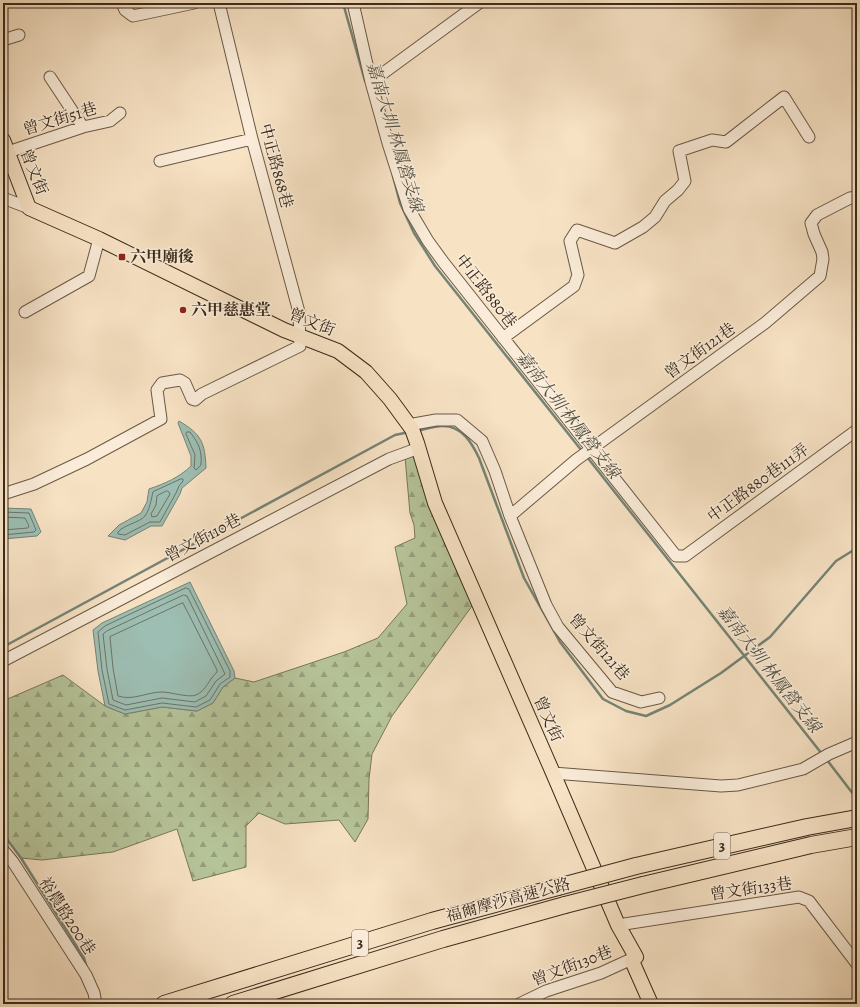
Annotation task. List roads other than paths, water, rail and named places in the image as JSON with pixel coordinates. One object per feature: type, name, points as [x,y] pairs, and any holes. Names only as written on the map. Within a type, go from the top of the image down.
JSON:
[{"type":"highway","name":"福爾摩沙高速公路","points":[[164,1004],[432,920],[636,866],[807,827],[857,818]]},
{"type":"highway","name":"福爾摩沙高速公路","points":[[233,1004],[443,939],[565,905],[811,845],[857,837]]},
{"type":"main road","name":"曾文街","points":[[5,146],[29,208],[98,239],[300,337],[338,351],[366,372],[390,399],[412,429],[435,503],[618,925],[636,958],[632,961],[651,1004]]},
{"type":"street","points":[[122,3],[125,10],[133,16],[194,3]]},
{"type":"street","name":"中正路868巷","points":[[219,3],[252,139],[299,312],[300,337]]},
{"type":"street","name":"中正路880巷","points":[[353,3],[371,82],[409,209],[428,241],[444,263],[589,450],[676,556]]},
{"type":"street","points":[[371,82],[479,3]]},
{"type":"street","points":[[3,40],[19,35]]},
{"type":"street","points":[[50,77],[83,127]]},
{"type":"street","points":[[503,338],[574,286],[578,275],[570,241],[577,230],[615,243],[643,227],[655,217],[665,201],[686,181],[679,151],[712,140],[726,142],[784,97],[810,137]]},
{"type":"street","name":"曾文街51巷","points":[[5,146],[110,121],[120,113]]},
{"type":"street","points":[[160,161],[252,139]]},
{"type":"street","name":"曾文街121巷","points":[[510,516],[576,460],[765,323],[820,276],[823,259],[822,252],[811,223],[816,215],[850,198],[857,197]]},
{"type":"street","points":[[3,198],[29,208]]},
{"type":"street","points":[[25,312],[89,276],[98,239]]},
{"type":"street","points":[[3,494],[34,484],[87,459],[161,419],[157,390],[162,383],[180,380],[185,383],[192,399],[196,400],[202,394],[300,346],[300,337]]},
{"type":"street","name":"曾文街121巷","points":[[408,425],[436,420],[456,420],[482,441],[495,471],[510,516],[546,605],[558,627],[612,692],[641,702],[659,698]]},
{"type":"street","name":"中正路880巷111弄","points":[[676,556],[685,556],[857,430]]},
{"type":"street","name":"曾文街110巷","points":[[3,661],[418,445]]},
{"type":"street","points":[[553,773],[721,786],[738,785],[803,769],[829,754],[857,742]]},
{"type":"street","name":"裕農路200巷","points":[[3,850],[13,862],[86,975],[94,993],[96,1004]]},
{"type":"street","name":"曾文街133巷","points":[[618,925],[799,897],[808,901],[857,964]]},
{"type":"street","name":"曾文街130巷","points":[[520,1004],[546,990],[601,973],[636,958]]},
{"type":"water","points":[[179,421],[197,435],[203,445],[206,468],[182,488],[162,526],[151,526],[125,540],[108,536],[119,525],[141,513],[147,502],[149,489],[172,480],[191,466],[191,456],[178,423]]},
{"type":"water","points":[[3,508],[31,509],[41,532],[37,536],[3,539]]},
{"type":"water","points":[[190,582],[234,671],[235,678],[223,687],[213,703],[197,711],[162,707],[125,714],[105,706],[98,671],[93,630],[102,623]]},
{"type":"waterway","name":"嘉南大圳 林鳳營支線","points":[[343,3],[365,81]]},
{"type":"waterway","name":"嘉南大圳 林鳳營支線","points":[[393,176],[400,203],[414,233],[435,266],[582,451]]},
{"type":"waterway","points":[[417,431],[437,426],[450,427],[461,432],[470,441],[479,458],[524,578],[560,642],[603,699],[626,711],[646,716],[670,705],[721,673],[770,637],[836,561],[857,548]]},
{"type":"waterway","points":[[3,647],[395,435],[409,432]]},
{"type":"waterway","name":"嘉南大圳 林鳳營支線","points":[[587,457],[822,754]]},
{"type":"waterway","name":"嘉南大圳 林鳳營支線","points":[[827,760],[857,799]]},
{"type":"waterway","points":[[3,834],[21,858],[84,958],[87,968]]},
{"type":"place","name":"六甲廟後","points":[[122,257]]},
{"type":"place","name":"六甲慈惠堂","points":[[183,310]]}]
